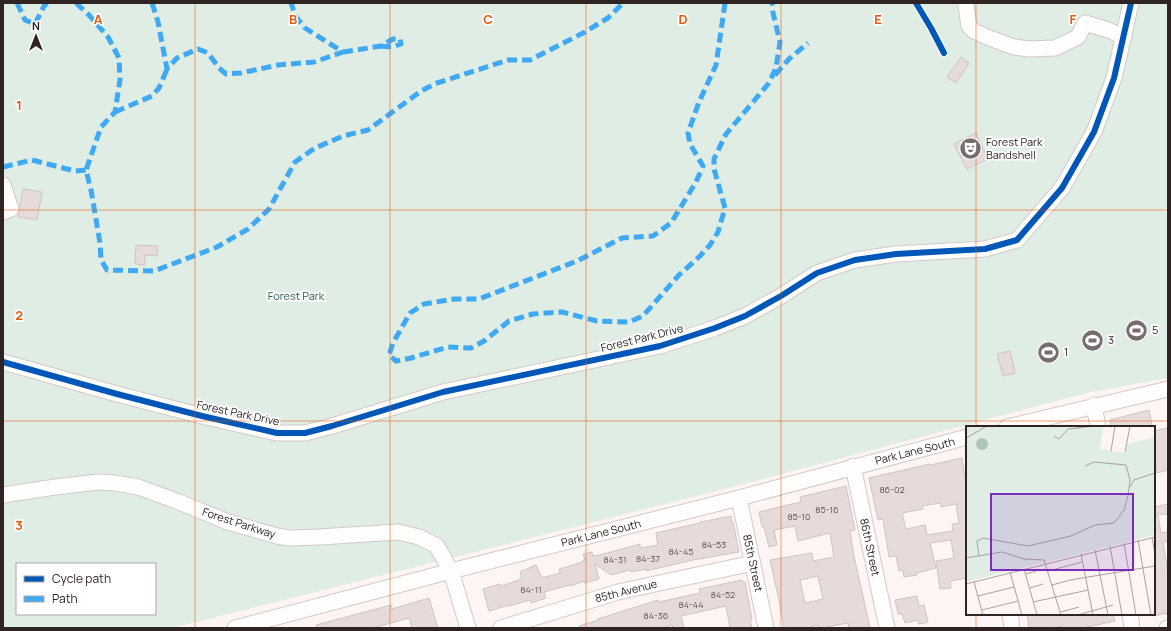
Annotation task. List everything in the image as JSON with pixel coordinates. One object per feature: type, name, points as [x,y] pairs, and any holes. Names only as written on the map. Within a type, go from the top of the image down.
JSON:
[{"type":"street","name":"Forest Park Drive","points":[[3,362],[202,416],[277,433],[306,432],[332,426],[443,392],[660,346],[715,328],[745,316],[781,296],[817,273],[856,260],[896,254],[985,249],[1017,240],[1062,188],[1094,132],[1114,78],[1131,3]]},
{"type":"street","points":[[966,6],[969,26],[974,30],[1014,47],[1029,50],[1055,48],[1078,37],[1085,23],[1124,37]]},
{"type":"street","points":[[3,185],[11,209],[3,212]]},
{"type":"street","points":[[1011,426],[1168,389]]},
{"type":"street","points":[[1094,406],[1098,426]]},
{"type":"street","name":"Park Lane South","points":[[235,628],[279,623],[451,571],[739,498],[853,466],[966,437]]},
{"type":"street","name":"86th Street","points":[[853,466],[887,628]]},
{"type":"street","name":"Forest Parkway","points":[[3,495],[98,482],[115,483],[138,487],[228,522],[277,536],[289,538],[398,532],[419,537],[437,546],[451,571],[468,628]]},
{"type":"street","name":"85th Street","points":[[739,498],[766,628]]},
{"type":"street","name":"85th Avenue","points":[[501,628],[618,592],[753,563]]},
{"type":"street","points":[[1010,615],[1012,628]]},
{"type":"street","points":[[1130,615],[1132,628]]},
{"type":"green space","name":"Forest Park","points":[[3,3],[1168,3],[1168,378],[1087,393],[725,489],[173,628],[3,628]]},
{"type":"building","points":[[961,57],[969,63],[956,83],[947,77]]},
{"type":"building","name":"Forest Park Bandshell","points":[[976,133],[988,159],[967,169],[954,144]]},
{"type":"building","points":[[23,189],[42,192],[37,220],[18,217]]},
{"type":"building","points":[[136,245],[157,246],[157,256],[145,255],[145,265],[135,264]]},
{"type":"building","points":[[1010,351],[1015,373],[1003,376],[997,354]]},
{"type":"building","points":[[1149,410],[1152,426],[1111,426],[1110,420]]},
{"type":"building","points":[[1168,428],[1168,470],[1157,473],[1155,462],[1155,431]]},
{"type":"building","points":[[962,458],[966,483],[966,578],[950,581],[951,588],[940,589],[936,561],[954,558],[951,540],[930,543],[936,568],[916,573],[917,575],[904,577],[903,570],[899,571],[896,556],[889,557],[883,519],[878,520],[869,478]],"holes":[[[940,503],[941,507],[956,504],[959,523],[952,524],[953,531],[927,535],[925,525],[906,529],[902,513],[923,509],[922,506]]]},
{"type":"building","points":[[846,486],[855,530],[850,531],[854,556],[870,628],[849,628],[848,623],[826,627],[827,628],[818,628],[818,625],[806,628],[784,628],[770,560],[812,553],[813,561],[834,557],[830,533],[798,541],[795,526],[774,530],[777,545],[769,547],[764,527],[762,527],[759,512],[801,502],[800,497]],"holes":[[[818,576],[823,599],[805,603],[800,580]]]},
{"type":"building","points":[[1168,504],[1168,514],[1155,515],[1155,507]]},
{"type":"building","points":[[731,516],[739,552],[693,560],[646,571],[646,569],[631,572],[630,570],[611,575],[595,564],[599,579],[584,583],[584,581],[544,592],[546,598],[531,603],[530,600],[489,611],[483,589],[500,584],[501,586],[522,579],[520,572],[536,565],[542,578],[560,573],[559,569],[583,562],[583,560],[585,560],[583,554],[592,552],[593,556],[640,544],[640,548],[658,545],[656,533]]},
{"type":"building","points":[[1155,516],[1158,516],[1161,533],[1168,532],[1168,541],[1163,542],[1168,573],[1168,613],[1154,616]]},
{"type":"building","points":[[742,580],[743,583],[745,582],[752,619],[750,619],[752,628],[730,628],[726,606],[681,616],[684,628],[673,628],[672,625],[662,628],[579,628],[579,626],[598,619],[658,600],[659,602],[700,593],[699,589]]},
{"type":"building","points":[[917,596],[919,606],[924,605],[928,622],[919,624],[918,620],[905,623],[902,614],[898,614],[895,600]]},
{"type":"building","points":[[429,598],[438,628],[412,628],[409,618],[373,628],[317,628],[316,625],[391,605],[392,609]]},
{"type":"building","points":[[1027,615],[1113,615],[1115,621],[1083,628],[1062,628],[1062,626],[1051,628],[1029,628]]},
{"type":"marked path","points":[[17,3],[25,20],[35,24],[47,3]]},
{"type":"marked path","points":[[76,3],[89,15],[108,37],[119,58],[120,80],[115,112],[101,127],[86,170],[100,243],[101,260],[107,270],[154,271],[217,247],[248,229],[269,209],[295,162],[315,148],[343,136],[368,130],[421,91],[437,83],[508,60],[530,60],[585,32],[608,18],[623,3]]},
{"type":"marked path","points":[[152,3],[158,22],[167,69],[177,58],[198,49],[208,53],[219,68],[226,74],[241,73],[278,65],[314,62],[343,52],[305,28],[296,17],[291,3]]},
{"type":"marked path","points":[[725,3],[716,65],[699,102],[688,133],[690,144],[703,166],[696,182],[671,223],[653,236],[622,238],[577,261],[479,299],[454,299],[424,304],[410,313],[393,343],[389,355],[396,361],[448,347],[471,348],[484,341],[509,321],[533,314],[562,312],[597,321],[629,322],[643,316],[678,276],[710,245],[718,232],[725,208],[714,169],[714,159],[726,134],[769,83],[776,68],[780,42],[772,3]]},
{"type":"marked path","points":[[343,52],[381,46],[393,39],[400,39],[401,44],[392,47],[381,46]]},
{"type":"marked path","points":[[775,75],[789,59],[808,43]]},
{"type":"marked path","points":[[115,112],[152,96],[159,88],[167,69]]},
{"type":"marked path","points":[[3,167],[32,160],[75,171],[86,170]]},
{"type":"cycle path","points":[[916,3],[944,53]]},
{"type":"cycle path","points":[[3,362],[202,416],[277,433],[305,433],[443,392],[660,346],[715,328],[745,316],[781,296],[817,273],[855,260],[896,254],[985,249],[1017,240],[1062,188],[1094,132],[1114,78],[1131,3]]},
{"type":"place","name":"Forest Park Bandshell","points":[[970,148]]},
{"type":"place","name":"5","points":[[1137,330]]},
{"type":"place","name":"3","points":[[1093,340]]},
{"type":"place","name":"1","points":[[1049,352]]}]
